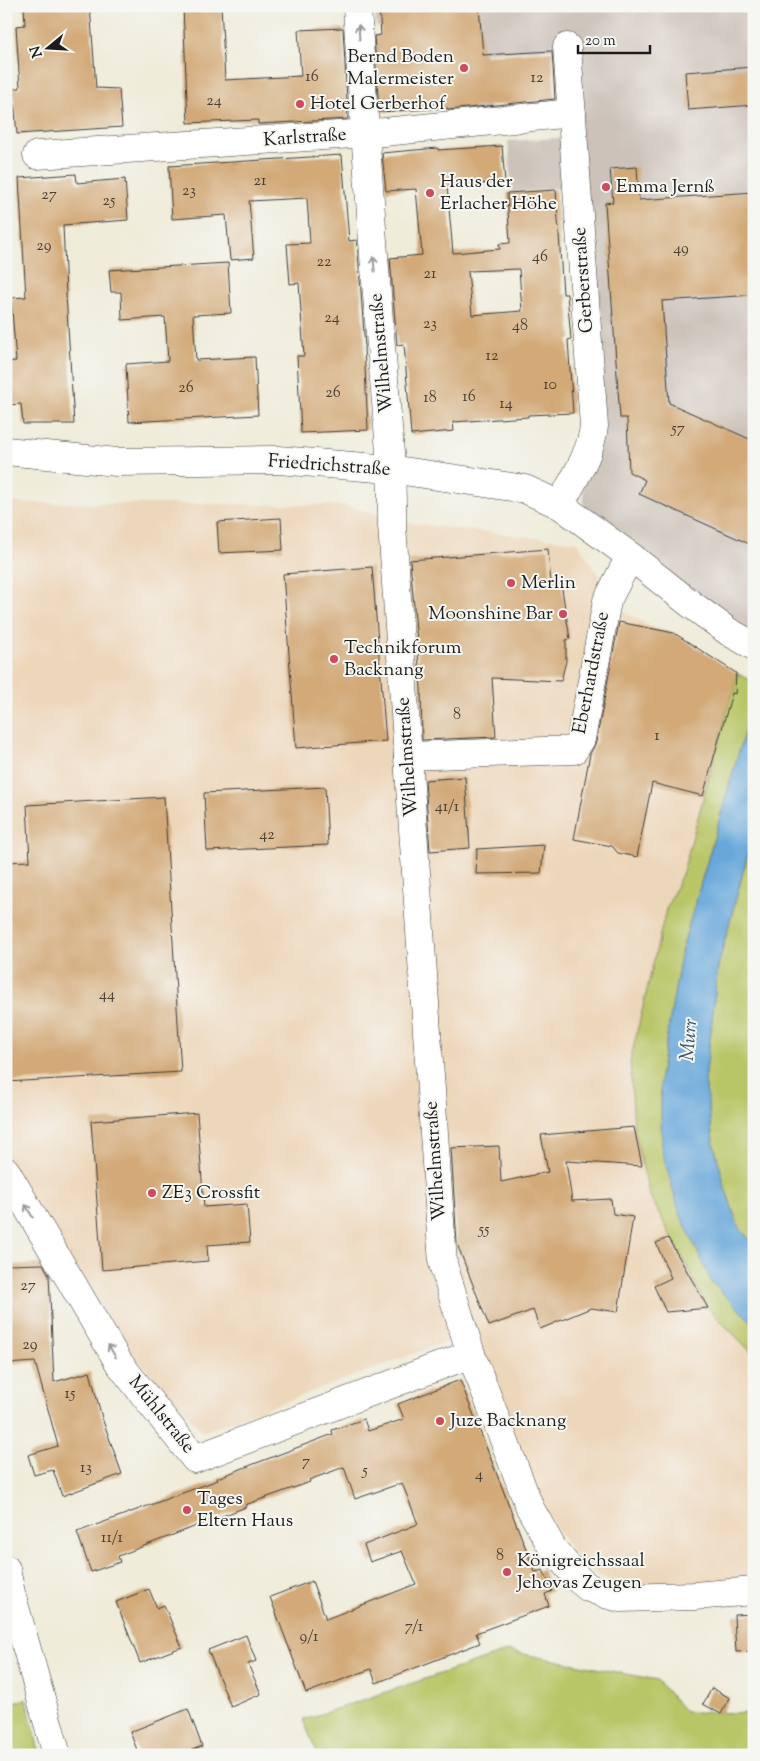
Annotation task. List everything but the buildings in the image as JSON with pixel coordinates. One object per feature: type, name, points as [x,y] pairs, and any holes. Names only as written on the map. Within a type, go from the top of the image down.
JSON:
[{"type":"street","name":"Wilhelmstraße","points":[[357,6],[364,134],[390,469],[392,525],[443,1264],[471,1354],[530,1508],[553,1549],[579,1580],[590,1588],[620,1598],[694,1596],[754,1591]]},
{"type":"street","name":"Gerberstraße","points":[[560,505],[579,470],[593,437],[594,426],[567,47]]},
{"type":"street","name":"Karlstraße","points":[[37,155],[364,134],[572,113]]},
{"type":"street","name":"Friedrichstraße","points":[[6,451],[117,462],[278,460],[390,469],[525,490],[560,505],[729,632],[754,646]]},
{"type":"street","name":"Eberhardstraße","points":[[408,756],[574,750],[581,739],[606,601],[630,556]]},
{"type":"street","name":"Mühlstraße","points":[[6,1171],[119,1363],[195,1459],[471,1354]]},
{"type":"street","points":[[6,1568],[11,1593],[57,1755]]},
{"type":"shaded area","points":[[375,6],[754,6],[754,614],[746,638],[584,514],[577,187],[512,192],[508,141],[574,137],[567,48],[485,53],[490,111],[444,114],[437,24],[376,27]]},
{"type":"shaded area","points":[[6,503],[343,505],[415,524],[577,542],[621,610],[754,682],[754,699],[682,949],[660,1077],[754,1324],[754,1584],[638,1588],[618,1584],[599,1576],[579,1560],[562,1537],[540,1500],[470,1333],[203,1432],[131,1352],[6,1164]]},
{"type":"green space","points":[[736,673],[754,682],[754,699],[682,949],[660,1077],[754,1324],[754,1355],[708,1308],[649,1194],[634,1127],[630,1062],[666,909],[683,872],[732,693],[735,693]]},
{"type":"green space","points":[[754,831],[754,1245],[738,1226],[725,1187],[713,1141],[705,1081],[718,966]]},
{"type":"green space","points":[[508,1651],[657,1680],[685,1712],[754,1713],[754,1755],[318,1755],[303,1720]]},
{"type":"green space","points":[[26,1699],[40,1755],[6,1755],[6,1704]]},
{"type":"water","name":"Murr","points":[[754,699],[754,831],[718,966],[705,1081],[713,1141],[725,1187],[738,1226],[754,1245],[754,1324],[712,1283],[679,1212],[662,1151],[660,1077],[682,949]]},
{"type":"place","name":"Bernd Boden Malermeister","points":[[464,68]]},
{"type":"place","name":"Hotel Gerberhof","points":[[300,104]]},
{"type":"place","name":"Emma Jernß","points":[[606,187]]},
{"type":"place","name":"Haus der Erlacher Höhe","points":[[430,193]]},
{"type":"place","name":"Merlin","points":[[511,583]]},
{"type":"place","name":"Moonshine Bar","points":[[563,614]]},
{"type":"place","name":"Technikforum Backnang","points":[[334,659]]},
{"type":"place","name":"ZE3 Crossfit","points":[[152,1193]]},
{"type":"place","name":"Juze Backnang","points":[[440,1421]]},
{"type":"place","name":"Tages Eltern Haus","points":[[187,1510]]},
{"type":"place","name":"Königreichssaal Jehovas Zeugen","points":[[507,1572]]}]
